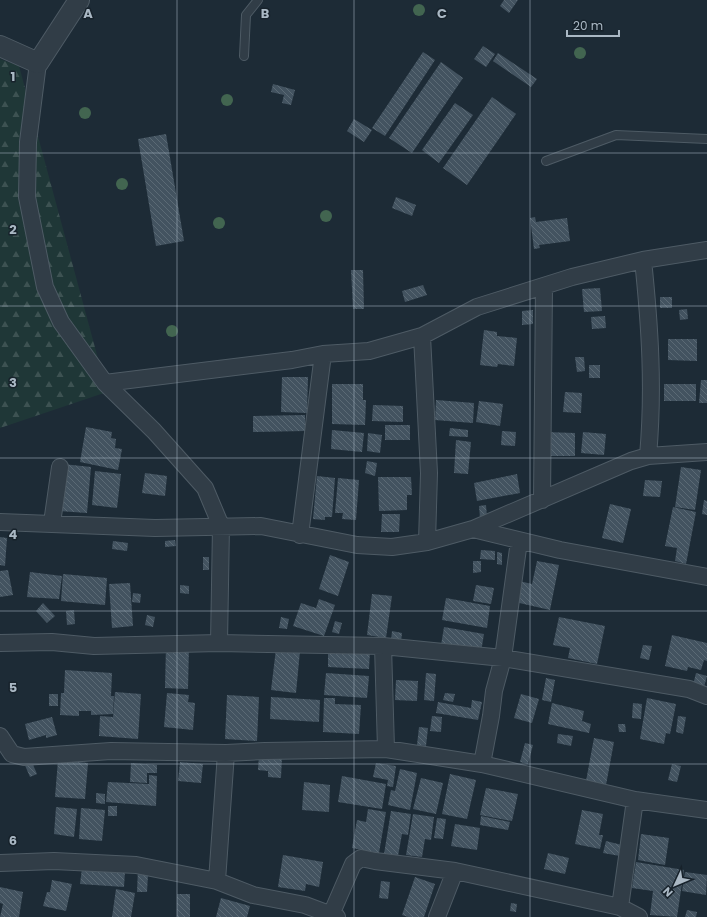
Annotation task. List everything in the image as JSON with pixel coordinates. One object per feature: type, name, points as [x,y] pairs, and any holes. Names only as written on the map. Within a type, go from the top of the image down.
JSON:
[{"type":"street","points":[[79,0],[38,63],[28,142],[27,197],[36,248],[45,287],[61,322],[105,383],[154,431],[205,488],[221,526],[219,643]]},
{"type":"street","points":[[0,46],[38,63]]},
{"type":"street","points":[[105,383],[292,360],[323,354],[369,351],[422,336],[477,307],[544,286],[588,273],[643,260],[707,250]]},
{"type":"street","points":[[643,260],[650,336],[652,413],[648,456]]},
{"type":"street","points":[[542,500],[544,286]]},
{"type":"street","points":[[422,336],[429,473],[427,542]]},
{"type":"street","points":[[300,535],[323,354]]},
{"type":"street","points":[[0,522],[155,528],[261,526],[300,535],[357,545],[392,547],[427,542],[473,529],[631,461],[648,456],[707,452]]},
{"type":"street","points":[[52,523],[60,466]]},
{"type":"street","points":[[473,529],[568,552],[707,577]]},
{"type":"street","points":[[482,764],[492,716],[494,691],[502,658],[519,541]]},
{"type":"street","points":[[0,643],[52,642],[94,646],[219,643],[383,646],[502,658],[689,689],[707,696]]},
{"type":"street","points":[[383,646],[386,750]]},
{"type":"street","points":[[0,736],[12,754],[24,758],[111,751],[226,753],[265,751],[386,750],[482,764],[635,800],[707,810]]},
{"type":"street","points":[[217,881],[226,753]]},
{"type":"street","points":[[620,907],[635,800]]},
{"type":"street","points":[[0,863],[54,861],[136,865],[217,881],[253,895],[305,905],[332,916],[353,864],[361,858],[375,862],[455,870],[620,907],[639,917]]},
{"type":"street","points":[[437,917],[455,870]]},
{"type":"lane","points":[[244,56],[246,15],[258,0]]},
{"type":"lane","points":[[546,161],[616,135],[707,139]]},
{"type":"green space","points":[[0,59],[19,66],[107,392],[0,428]]},
{"type":"building","points":[[504,0],[518,0],[509,13],[500,6]]},
{"type":"building","points":[[483,46],[495,54],[486,67],[474,59]]},
{"type":"building","points":[[423,52],[435,60],[385,136],[372,128]]},
{"type":"building","points":[[498,53],[537,79],[531,87],[493,61]]},
{"type":"building","points":[[441,62],[463,78],[412,153],[389,138]]},
{"type":"building","points":[[273,84],[295,90],[291,105],[282,103],[284,95],[271,92]]},
{"type":"building","points":[[492,97],[516,114],[467,185],[443,168]]},
{"type":"building","points":[[455,103],[473,115],[439,163],[422,150]]},
{"type":"building","points":[[354,119],[372,130],[364,142],[347,131]]},
{"type":"building","points":[[166,134],[184,241],[156,246],[138,139]]},
{"type":"building","points":[[396,197],[416,205],[412,216],[392,208]]},
{"type":"building","points":[[535,217],[536,222],[567,218],[570,241],[539,245],[540,248],[534,249],[530,218]]},
{"type":"building","points":[[351,270],[363,270],[364,309],[353,309]]},
{"type":"building","points":[[423,285],[427,295],[405,302],[402,291]]},
{"type":"building","points":[[600,288],[602,311],[584,312],[582,289]]},
{"type":"building","points":[[660,297],[672,297],[672,308],[660,308]]},
{"type":"building","points":[[687,309],[688,319],[680,320],[679,310]]},
{"type":"building","points":[[533,310],[533,324],[522,325],[522,311]]},
{"type":"building","points":[[605,316],[606,328],[592,329],[591,317]]},
{"type":"building","points":[[484,330],[497,332],[497,336],[517,338],[514,366],[498,364],[497,367],[480,365]]},
{"type":"building","points":[[668,339],[697,339],[697,361],[668,360]]},
{"type":"building","points":[[575,357],[584,357],[585,371],[577,372]]},
{"type":"building","points":[[589,365],[600,365],[600,378],[589,378]]},
{"type":"building","points":[[282,377],[308,377],[307,413],[281,412]]},
{"type":"building","points":[[701,380],[707,380],[707,403],[699,403]]},
{"type":"building","points":[[332,384],[363,384],[363,400],[366,400],[365,425],[332,424]]},
{"type":"building","points":[[664,384],[696,384],[696,401],[664,401]]},
{"type":"building","points":[[565,392],[582,393],[581,413],[563,412]]},
{"type":"building","points":[[436,400],[474,403],[473,423],[435,420]]},
{"type":"building","points":[[479,401],[503,404],[500,426],[476,422]]},
{"type":"building","points":[[373,405],[403,406],[403,422],[372,421]]},
{"type":"building","points":[[305,415],[305,431],[253,432],[253,416]]},
{"type":"building","points":[[385,425],[410,425],[410,440],[385,440]]},
{"type":"building","points":[[86,427],[112,432],[111,438],[116,439],[115,448],[122,449],[118,470],[80,462]]},
{"type":"building","points":[[450,428],[468,430],[468,437],[449,436]]},
{"type":"building","points":[[332,430],[364,433],[362,452],[331,449]]},
{"type":"building","points":[[502,431],[516,432],[515,446],[501,445]]},
{"type":"building","points":[[545,432],[575,433],[575,456],[545,456]]},
{"type":"building","points":[[583,432],[606,434],[604,455],[581,453]]},
{"type":"building","points":[[368,433],[382,435],[380,453],[367,451]]},
{"type":"building","points":[[456,440],[471,442],[468,474],[454,473]]},
{"type":"building","points":[[367,461],[377,463],[375,476],[365,473]]},
{"type":"building","points":[[63,464],[91,467],[87,513],[59,511]]},
{"type":"building","points":[[681,467],[701,470],[695,510],[675,507]]},
{"type":"building","points":[[95,471],[121,474],[117,508],[92,505]]},
{"type":"building","points":[[145,473],[167,476],[165,496],[142,493]]},
{"type":"building","points":[[517,474],[520,493],[477,501],[474,483]]},
{"type":"building","points":[[317,476],[335,478],[332,517],[325,517],[325,520],[313,519]]},
{"type":"building","points":[[378,477],[411,477],[412,495],[407,495],[407,510],[379,511]]},
{"type":"building","points":[[338,478],[359,480],[356,520],[342,519],[343,513],[335,513]]},
{"type":"building","points":[[645,480],[662,481],[660,497],[643,496]]},
{"type":"building","points":[[704,500],[707,501],[707,515],[702,514]]},
{"type":"building","points":[[610,504],[631,509],[623,543],[602,538]]},
{"type":"building","points":[[486,505],[487,517],[480,518],[479,506]]},
{"type":"building","points":[[673,507],[696,512],[686,564],[675,561],[677,548],[665,546]]},
{"type":"building","points":[[382,514],[400,514],[399,532],[381,532]]},
{"type":"building","points":[[0,537],[7,538],[5,566],[0,565]]},
{"type":"building","points":[[175,540],[176,546],[165,547],[165,541]]},
{"type":"building","points":[[113,541],[128,543],[127,551],[112,549]]},
{"type":"building","points":[[481,550],[495,551],[495,560],[480,559]]},
{"type":"building","points":[[497,552],[502,553],[502,565],[497,564]]},
{"type":"building","points":[[330,555],[349,562],[338,596],[319,589]]},
{"type":"building","points":[[203,557],[209,557],[209,570],[203,570]]},
{"type":"building","points":[[473,561],[481,561],[481,572],[473,573]]},
{"type":"building","points":[[537,561],[559,565],[550,610],[515,602],[519,581],[532,584]]},
{"type":"building","points":[[8,570],[13,595],[0,597],[0,571]]},
{"type":"building","points":[[30,572],[62,576],[59,599],[27,597]]},
{"type":"building","points":[[63,574],[107,578],[105,605],[61,601]]},
{"type":"building","points":[[130,583],[133,626],[112,628],[109,584]]},
{"type":"building","points":[[180,585],[189,586],[189,594],[180,593]]},
{"type":"building","points":[[476,585],[494,588],[491,604],[473,601]]},
{"type":"building","points":[[133,593],[141,594],[140,603],[132,602]]},
{"type":"building","points":[[372,594],[392,596],[386,638],[367,635]]},
{"type":"building","points":[[446,598],[490,606],[487,628],[442,620]]},
{"type":"building","points":[[319,599],[335,605],[324,636],[293,626],[301,603],[316,608]]},
{"type":"building","points":[[43,603],[55,616],[47,623],[36,611]]},
{"type":"building","points":[[74,610],[75,624],[67,625],[66,611]]},
{"type":"building","points":[[147,615],[155,617],[153,627],[145,625]]},
{"type":"building","points":[[281,617],[289,619],[287,629],[279,628]]},
{"type":"building","points":[[559,617],[605,626],[597,664],[568,658],[570,648],[553,645]]},
{"type":"building","points":[[335,621],[342,623],[339,634],[332,632]]},
{"type":"building","points":[[444,627],[484,634],[481,652],[441,645]]},
{"type":"building","points":[[392,631],[402,633],[401,642],[391,641]]},
{"type":"building","points":[[672,635],[707,643],[707,661],[704,660],[701,670],[688,667],[687,671],[665,666]]},
{"type":"building","points":[[166,645],[189,646],[188,689],[165,688]]},
{"type":"building","points":[[643,645],[652,646],[649,660],[640,658]]},
{"type":"building","points":[[276,649],[300,651],[296,693],[271,690]]},
{"type":"building","points":[[328,650],[370,651],[369,669],[328,667]]},
{"type":"building","points":[[65,670],[112,673],[111,696],[114,696],[113,714],[91,715],[91,711],[79,711],[79,716],[60,715],[61,693],[64,693]]},
{"type":"building","points":[[326,673],[369,676],[367,698],[324,695]]},
{"type":"building","points":[[426,673],[436,674],[434,701],[424,700]]},
{"type":"building","points":[[696,673],[707,676],[704,687],[693,685]]},
{"type":"building","points":[[546,678],[555,680],[551,702],[542,700]]},
{"type":"building","points":[[396,680],[418,681],[417,701],[395,700]]},
{"type":"building","points":[[115,692],[141,694],[138,739],[99,736],[100,716],[113,717]]},
{"type":"building","points":[[167,693],[189,695],[188,702],[195,703],[193,730],[164,727]]},
{"type":"building","points":[[445,693],[455,694],[453,702],[443,700]]},
{"type":"building","points":[[49,694],[58,694],[58,706],[49,706]]},
{"type":"building","points":[[521,694],[539,699],[532,723],[514,718]]},
{"type":"building","points":[[227,695],[259,697],[257,741],[225,739]]},
{"type":"building","points":[[271,697],[320,700],[319,722],[270,719]]},
{"type":"building","points":[[324,698],[335,698],[335,704],[361,705],[359,734],[323,732]]},
{"type":"building","points":[[647,698],[676,704],[670,734],[666,733],[664,744],[640,739]]},
{"type":"building","points":[[472,700],[482,702],[478,720],[436,713],[438,702],[471,708]]},
{"type":"building","points":[[552,703],[584,711],[582,721],[591,724],[589,733],[548,724]]},
{"type":"building","points":[[633,703],[642,704],[641,719],[632,718]]},
{"type":"building","points":[[432,716],[442,717],[441,732],[430,731]]},
{"type":"building","points":[[678,716],[686,717],[683,734],[676,732]]},
{"type":"building","points":[[52,717],[57,735],[46,738],[46,735],[29,740],[25,724]]},
{"type":"building","points":[[618,724],[625,724],[626,732],[619,732]]},
{"type":"building","points":[[419,727],[428,728],[426,746],[417,745]]},
{"type":"building","points":[[558,734],[573,736],[571,746],[557,743]]},
{"type":"building","points":[[594,738],[614,742],[606,785],[586,781]]},
{"type":"building","points":[[525,743],[533,745],[528,764],[520,762]]},
{"type":"building","points":[[259,755],[282,756],[281,778],[268,777],[268,771],[258,770]]},
{"type":"building","points":[[31,760],[37,774],[30,777],[24,763]]},
{"type":"building","points":[[58,760],[88,763],[85,799],[55,797]]},
{"type":"building","points":[[180,762],[203,764],[201,783],[178,781]]},
{"type":"building","points":[[131,763],[157,765],[157,773],[147,773],[147,783],[130,782]]},
{"type":"building","points":[[376,763],[396,766],[393,787],[387,786],[388,780],[373,777]]},
{"type":"building","points":[[672,764],[681,766],[677,782],[668,780]]},
{"type":"building","points":[[400,769],[417,773],[410,810],[388,805],[391,790],[395,791]]},
{"type":"building","points":[[450,774],[476,780],[467,819],[442,814]]},
{"type":"building","points":[[149,775],[157,776],[156,806],[106,802],[108,782],[149,784]]},
{"type":"building","points":[[342,776],[386,784],[382,809],[338,802]]},
{"type":"building","points":[[421,778],[443,783],[436,814],[413,809]]},
{"type":"building","points":[[304,782],[330,785],[329,812],[302,810]]},
{"type":"building","points":[[486,788],[518,794],[512,821],[480,815]]},
{"type":"building","points":[[96,793],[105,794],[105,804],[96,803]]},
{"type":"building","points":[[108,806],[117,806],[117,816],[108,816]]},
{"type":"building","points":[[56,807],[77,809],[74,837],[54,834]]},
{"type":"building","points":[[81,808],[105,810],[102,841],[79,839]]},
{"type":"building","points":[[368,809],[386,812],[379,853],[352,848],[357,820],[366,822]]},
{"type":"building","points":[[582,810],[603,814],[599,835],[603,835],[600,849],[575,844]]},
{"type":"building","points":[[391,811],[411,814],[408,835],[402,834],[398,856],[384,854]]},
{"type":"building","points":[[413,814],[434,817],[431,840],[425,839],[422,857],[406,855]]},
{"type":"building","points":[[481,816],[510,822],[508,830],[480,825]]},
{"type":"building","points":[[437,818],[446,819],[443,839],[434,838]]},
{"type":"building","points":[[455,824],[480,828],[477,850],[451,846]]},
{"type":"building","points":[[641,834],[669,838],[665,865],[638,860]]},
{"type":"building","points":[[606,841],[622,845],[620,856],[603,853]]},
{"type":"building","points":[[548,853],[569,858],[565,874],[544,869]]},
{"type":"building","points":[[283,855],[323,862],[319,887],[306,884],[305,891],[278,887]]},
{"type":"building","points":[[636,862],[684,870],[677,917],[650,915],[653,891],[632,888]]},
{"type":"building","points":[[82,868],[125,871],[124,887],[80,884]]},
{"type":"building","points":[[138,868],[148,875],[147,892],[137,892]]},
{"type":"building","points":[[685,872],[707,875],[706,895],[682,891]]},
{"type":"building","points":[[415,877],[435,884],[424,917],[408,917],[402,915]]},
{"type":"building","points":[[52,880],[72,884],[66,911],[43,906],[47,892],[50,892]]},
{"type":"building","points":[[381,881],[390,882],[388,899],[379,898]]},
{"type":"building","points":[[0,887],[23,892],[19,917],[0,917],[3,904],[0,903]]},
{"type":"building","points":[[116,889],[135,893],[131,917],[112,917]]},
{"type":"building","points":[[177,894],[190,894],[190,917],[177,917]]},
{"type":"building","points":[[221,898],[250,906],[247,917],[216,917]]},
{"type":"building","points":[[511,903],[517,904],[516,912],[510,911]]},
{"type":"building","points":[[687,910],[697,912],[696,917],[685,917]]}]
